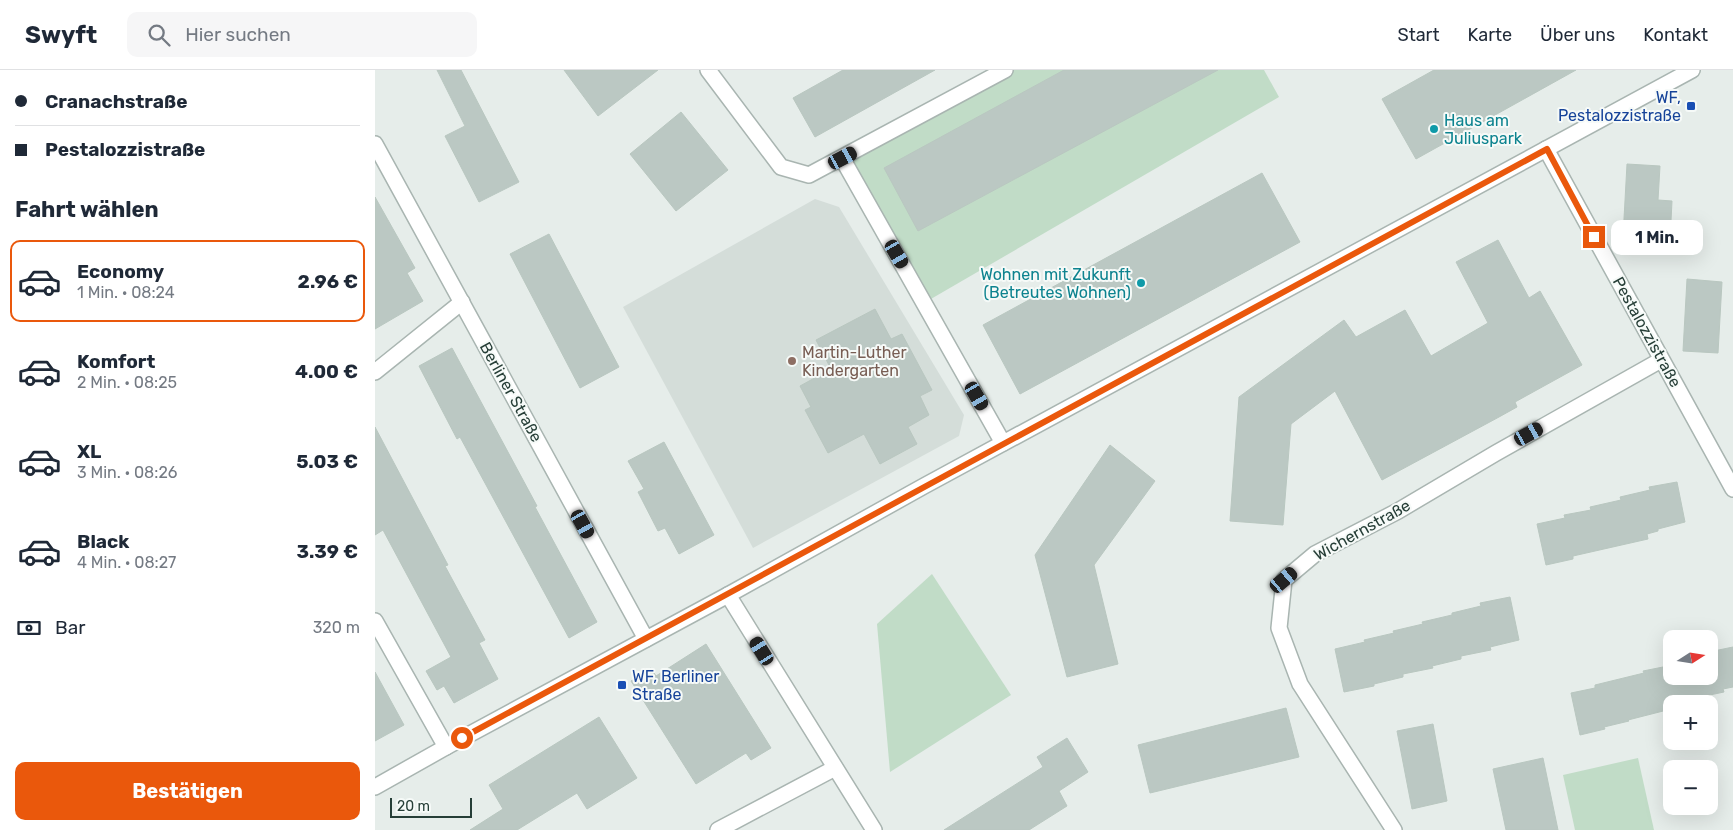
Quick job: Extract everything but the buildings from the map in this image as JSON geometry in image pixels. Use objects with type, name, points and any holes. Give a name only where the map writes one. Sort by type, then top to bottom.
[{"type":"street","points":[[708,70],[781,167],[809,175],[1005,70]]},
{"type":"street","points":[[375,787],[1003,443],[1692,70]]},
{"type":"street","name":"Berliner Straße","points":[[375,144],[647,639]]},
{"type":"street","name":"Pestalozzistraße","points":[[1547,149],[1733,489]]},
{"type":"street","points":[[843,158],[1003,443]]},
{"type":"street","points":[[375,372],[462,302]]},
{"type":"street","name":"Wichernstraße","points":[[1394,830],[1300,684],[1279,628],[1284,580],[1315,554],[1398,511],[1496,453],[1661,360]]},
{"type":"street","points":[[728,595],[874,830]]},
{"type":"street","points":[[375,621],[446,747]]},
{"type":"street","points":[[718,830],[835,768]]},
{"type":"shaded area","name":"Martin-Luther Kindergarten","points":[[815,199],[839,207],[964,415],[959,436],[753,548],[623,307]]},
{"type":"green space","points":[[1005,70],[1264,70],[1279,97],[924,303],[842,158]]},
{"type":"green space","points":[[932,574],[1011,695],[890,772],[877,624]]},
{"type":"green space","points":[[1638,758],[1654,830],[1575,830],[1563,775]]},
{"type":"place","name":"WF, Pestalozzistraße","points":[[1691,106]]},
{"type":"place","name":"Haus am Juliuspark","points":[[1434,129]]},
{"type":"place","name":"Wohnen mit Zukunft (Betreutes Wohnen)","points":[[1141,283]]},
{"type":"place","name":"Martin-Luther Kindergarten","points":[[792,361]]},
{"type":"place","name":"WF, Berliner Straße","points":[[622,685]]},
{"type":"route","points":[[462,738],[1547,149],[1594,237]]}]
